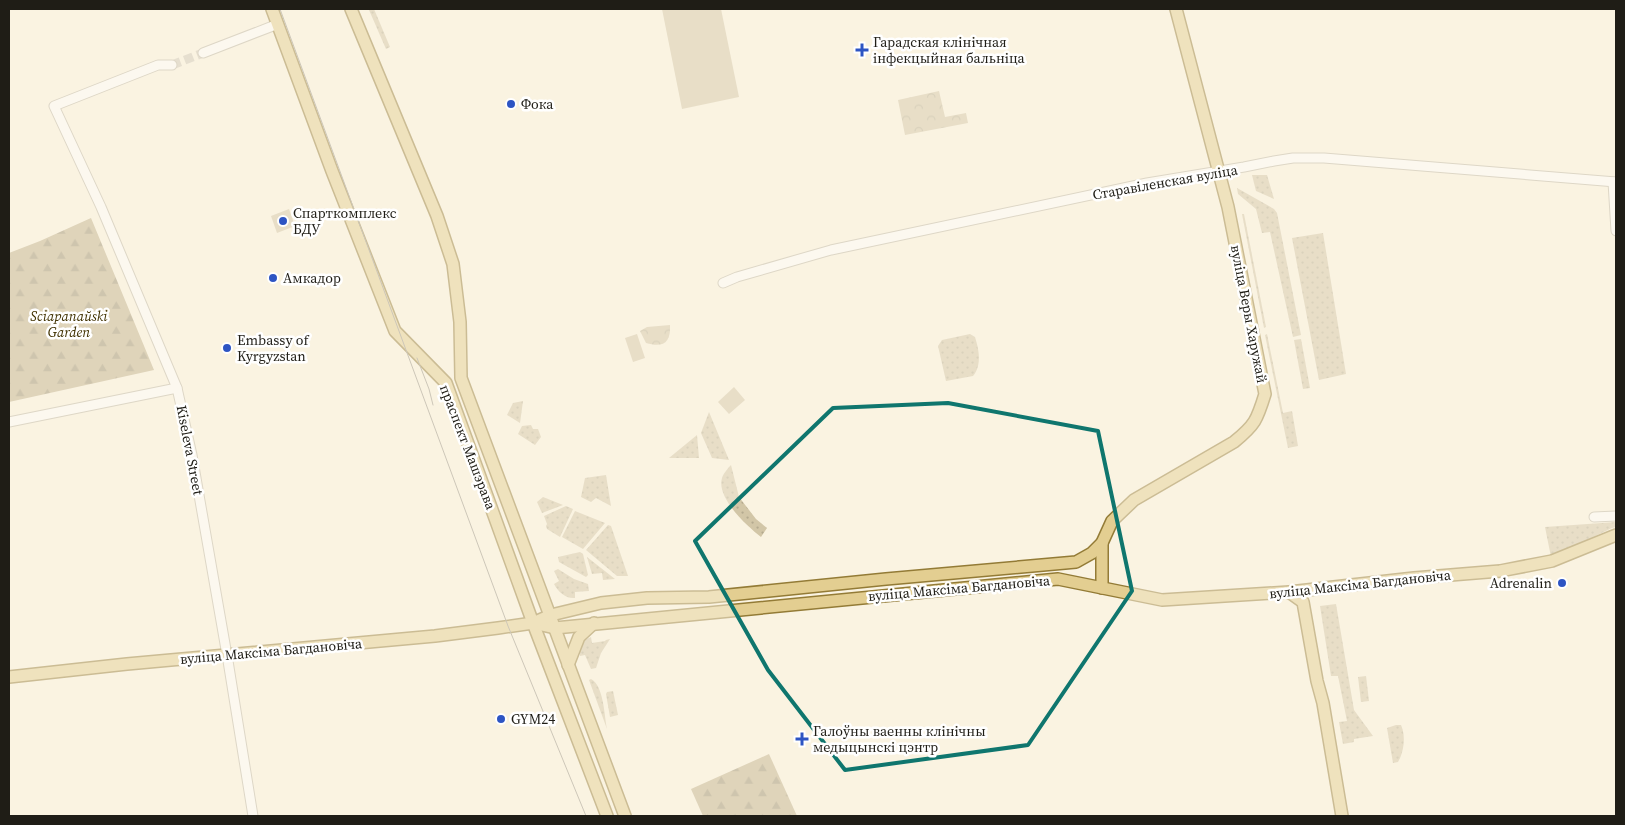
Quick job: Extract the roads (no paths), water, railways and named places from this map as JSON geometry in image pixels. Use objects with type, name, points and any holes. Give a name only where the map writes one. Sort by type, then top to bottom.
[{"type":"main road","name":"праспект Машэрава","points":[[272,9],[394,330],[446,383],[449,390],[533,623],[607,816]]},
{"type":"main road","name":"праспект Машэрава","points":[[351,9],[437,216],[453,264],[460,322],[461,378],[625,816]]},
{"type":"main road","name":"вуліца Веры Харужай","points":[[1076,562],[1092,553],[1102,543],[1112,521],[1134,500],[1234,442],[1248,430],[1258,418],[1265,394],[1220,171],[1176,9]]},
{"type":"main road","points":[[449,390],[464,384]]},
{"type":"main road","name":"вуліца Максіма Багдановіча","points":[[533,623],[555,628],[1058,579],[1162,600],[1317,590],[1414,578],[1500,571],[1544,563],[1616,535]]},
{"type":"main road","points":[[1102,543],[1102,588]]},
{"type":"main road","name":"вуліца Максіма Багдановіча","points":[[9,677],[435,636],[533,623],[551,615],[601,603],[638,599],[709,597],[829,584],[1076,562]]},
{"type":"main road","points":[[829,584],[835,586],[838,591],[837,596],[832,600]]},
{"type":"main road","points":[[1317,590],[1311,601],[1311,608],[1322,679],[1323,703],[1342,816]]},
{"type":"main road","points":[[1289,592],[1303,602],[1316,681],[1323,703]]},
{"type":"main road","points":[[568,665],[579,637],[594,623]]},
{"type":"street","points":[[203,53],[278,24]]},
{"type":"street","name":"Kiseleva Street","points":[[172,65],[158,65],[54,106],[101,207],[177,388],[192,455],[253,816]]},
{"type":"street","name":"Старавіленская вуліца","points":[[723,282],[832,250],[1147,183],[1293,158],[1324,158],[1615,182]]},
{"type":"street","points":[[1615,182],[1616,231]]},
{"type":"street","points":[[9,422],[177,388]]},
{"type":"street","points":[[1594,518],[1616,516]]},
{"type":"tunnel","points":[[172,65],[203,53]]},
{"type":"tram line","points":[[280,9],[508,626],[586,816]]},
{"type":"tram line","points":[[417,358],[433,405]]},
{"type":"place","name":"Гарадская клінічная інфекцыйная бальніца","points":[[862,50]]},
{"type":"place","name":"Фока","points":[[511,104]]},
{"type":"place","name":"Спарткомплекс БДУ","points":[[283,221]]},
{"type":"place","name":"Амкадор","points":[[273,278]]},
{"type":"place","name":"Embassy of Kyrgyzstan","points":[[227,348]]},
{"type":"place","name":"Adrenalin","points":[[1562,583]]},
{"type":"place","name":"GYM24","points":[[501,719]]},
{"type":"place","name":"Галоўны ваенны клінічны медыцынскі цэнтр","points":[[802,739]]},
{"type":"park label","name":"Sciapanaŭski Garden","points":[[69,324]]}]
